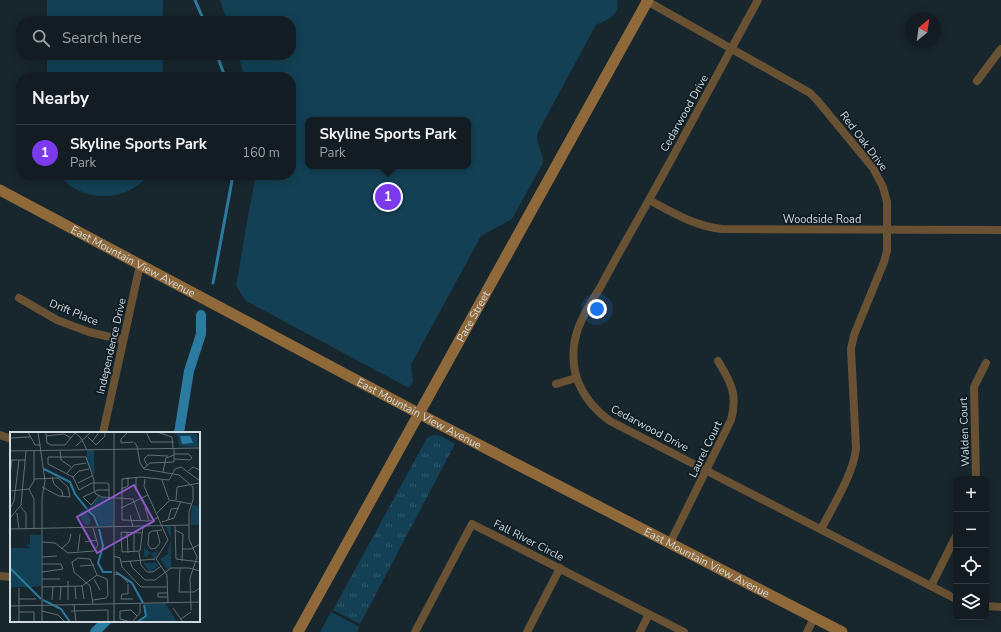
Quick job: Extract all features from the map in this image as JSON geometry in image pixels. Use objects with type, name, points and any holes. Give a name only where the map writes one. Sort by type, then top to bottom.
[{"type":"street","name":"Red Oak Drive","points":[[646,0],[802,88],[817,100],[870,163],[883,186],[886,197],[887,251],[851,345],[856,448],[855,456],[845,482],[821,529]]},
{"type":"street","name":"Pace Street","points":[[298,632],[646,0]]},
{"type":"street","name":"Cedarwood Drive","points":[[758,0],[649,200],[592,300],[578,329],[573,348],[576,378],[587,400],[605,418],[953,597]]},
{"type":"street","points":[[977,81],[1001,49]]},
{"type":"street","name":"East Mountain View Avenue","points":[[0,190],[419,414],[842,632]]},
{"type":"street","name":"Woodside Road","points":[[649,200],[690,221],[707,227],[722,229],[1001,230]]},
{"type":"street","name":"Independence Drive","points":[[103,432],[140,265]]},
{"type":"street","name":"Drift Place","points":[[19,298],[57,320],[89,332],[123,340]]},
{"type":"street","name":"Laurel Court","points":[[670,543],[730,424],[734,409],[732,385],[718,361]]},
{"type":"street","name":"Walden Court","points":[[976,476],[974,387],[986,363]]},
{"type":"street","points":[[556,384],[576,378]]},
{"type":"street","points":[[0,435],[10,439]]},
{"type":"street","name":"Fall River Circle","points":[[415,632],[472,524],[684,632]]},
{"type":"street","points":[[931,586],[953,542]]},
{"type":"street","points":[[527,632],[560,568]]},
{"type":"street","points":[[0,576],[10,577]]},
{"type":"street","points":[[989,606],[1001,607]]},
{"type":"street","points":[[640,632],[649,614]]},
{"type":"street","points":[[807,632],[814,618]]},
{"type":"green space","points":[[47,0],[163,0],[163,16],[47,16]]},
{"type":"green space","points":[[220,0],[617,0],[617,10],[615,13],[609,19],[596,25],[538,132],[537,140],[543,163],[512,219],[481,236],[412,363],[413,382],[409,388],[246,301],[236,286],[255,180],[296,180],[296,72],[243,72],[240,60],[296,60],[296,16],[225,16]]},
{"type":"green space","points":[[47,60],[163,60],[162,72],[47,72]]},
{"type":"green space","points":[[64,180],[143,180],[129,191],[117,195],[104,196],[91,195],[79,191]]},
{"type":"green space","points":[[434,435],[441,436],[455,444],[360,624],[333,610],[427,438]]},
{"type":"green space","points":[[331,612],[360,627],[357,632],[320,632]]},
{"type":"waterway","points":[[195,0],[202,16]]},
{"type":"waterway","points":[[219,60],[223,72]]},
{"type":"waterway","points":[[213,283],[232,180]]},
{"type":"waterway","points":[[179,432],[189,371],[201,334],[201,315]]},
{"type":"waterway","points":[[95,632],[105,622]]},
{"type":"place","name":"Skyline Sports Park","points":[[388,197]]}]
